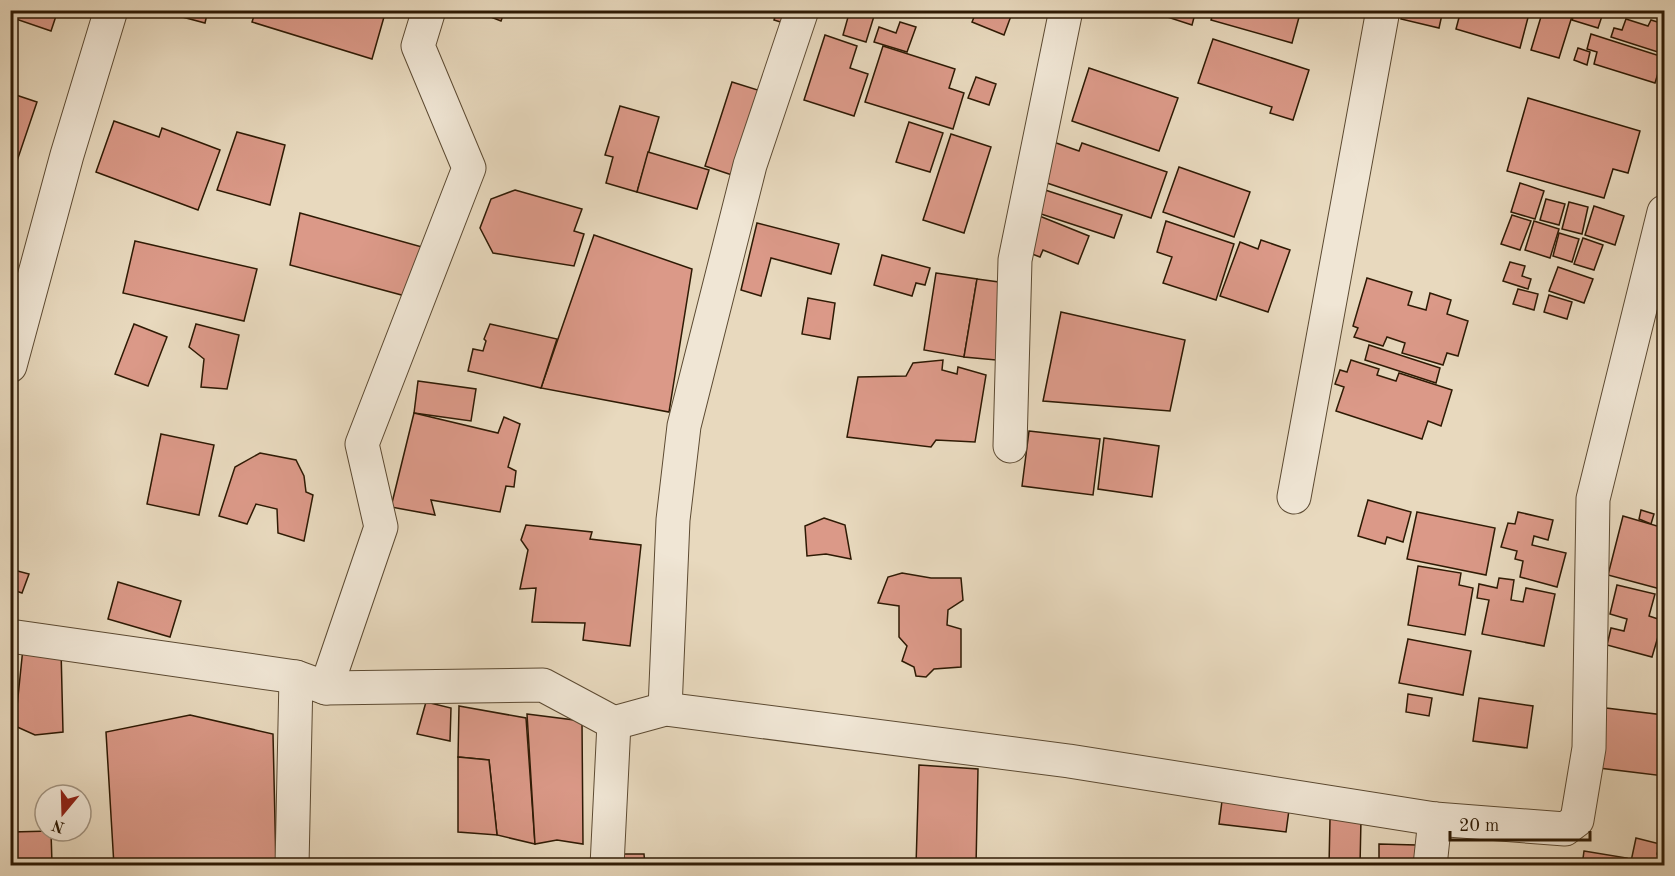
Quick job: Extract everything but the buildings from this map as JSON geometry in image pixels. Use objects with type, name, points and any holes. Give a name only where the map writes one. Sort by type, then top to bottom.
[{"type":"street","points":[[10,366],[67,155],[111,10]]},
{"type":"street","points":[[292,866],[311,682],[381,527],[362,444],[470,168],[418,46],[429,10]]},
{"type":"street","points":[[665,709],[673,520],[684,426],[750,165],[802,10]]},
{"type":"street","points":[[1010,446],[1015,260],[1066,10]]},
{"type":"street","points":[[1294,497],[1383,10]]},
{"type":"street","points":[[10,636],[311,682],[543,685],[614,723],[665,709],[1070,761],[1435,819],[1565,830],[1577,820],[1589,748],[1593,499],[1665,212]]},
{"type":"street","points":[[607,866],[614,723]]},
{"type":"street","points":[[1430,866],[1435,819]]}]
